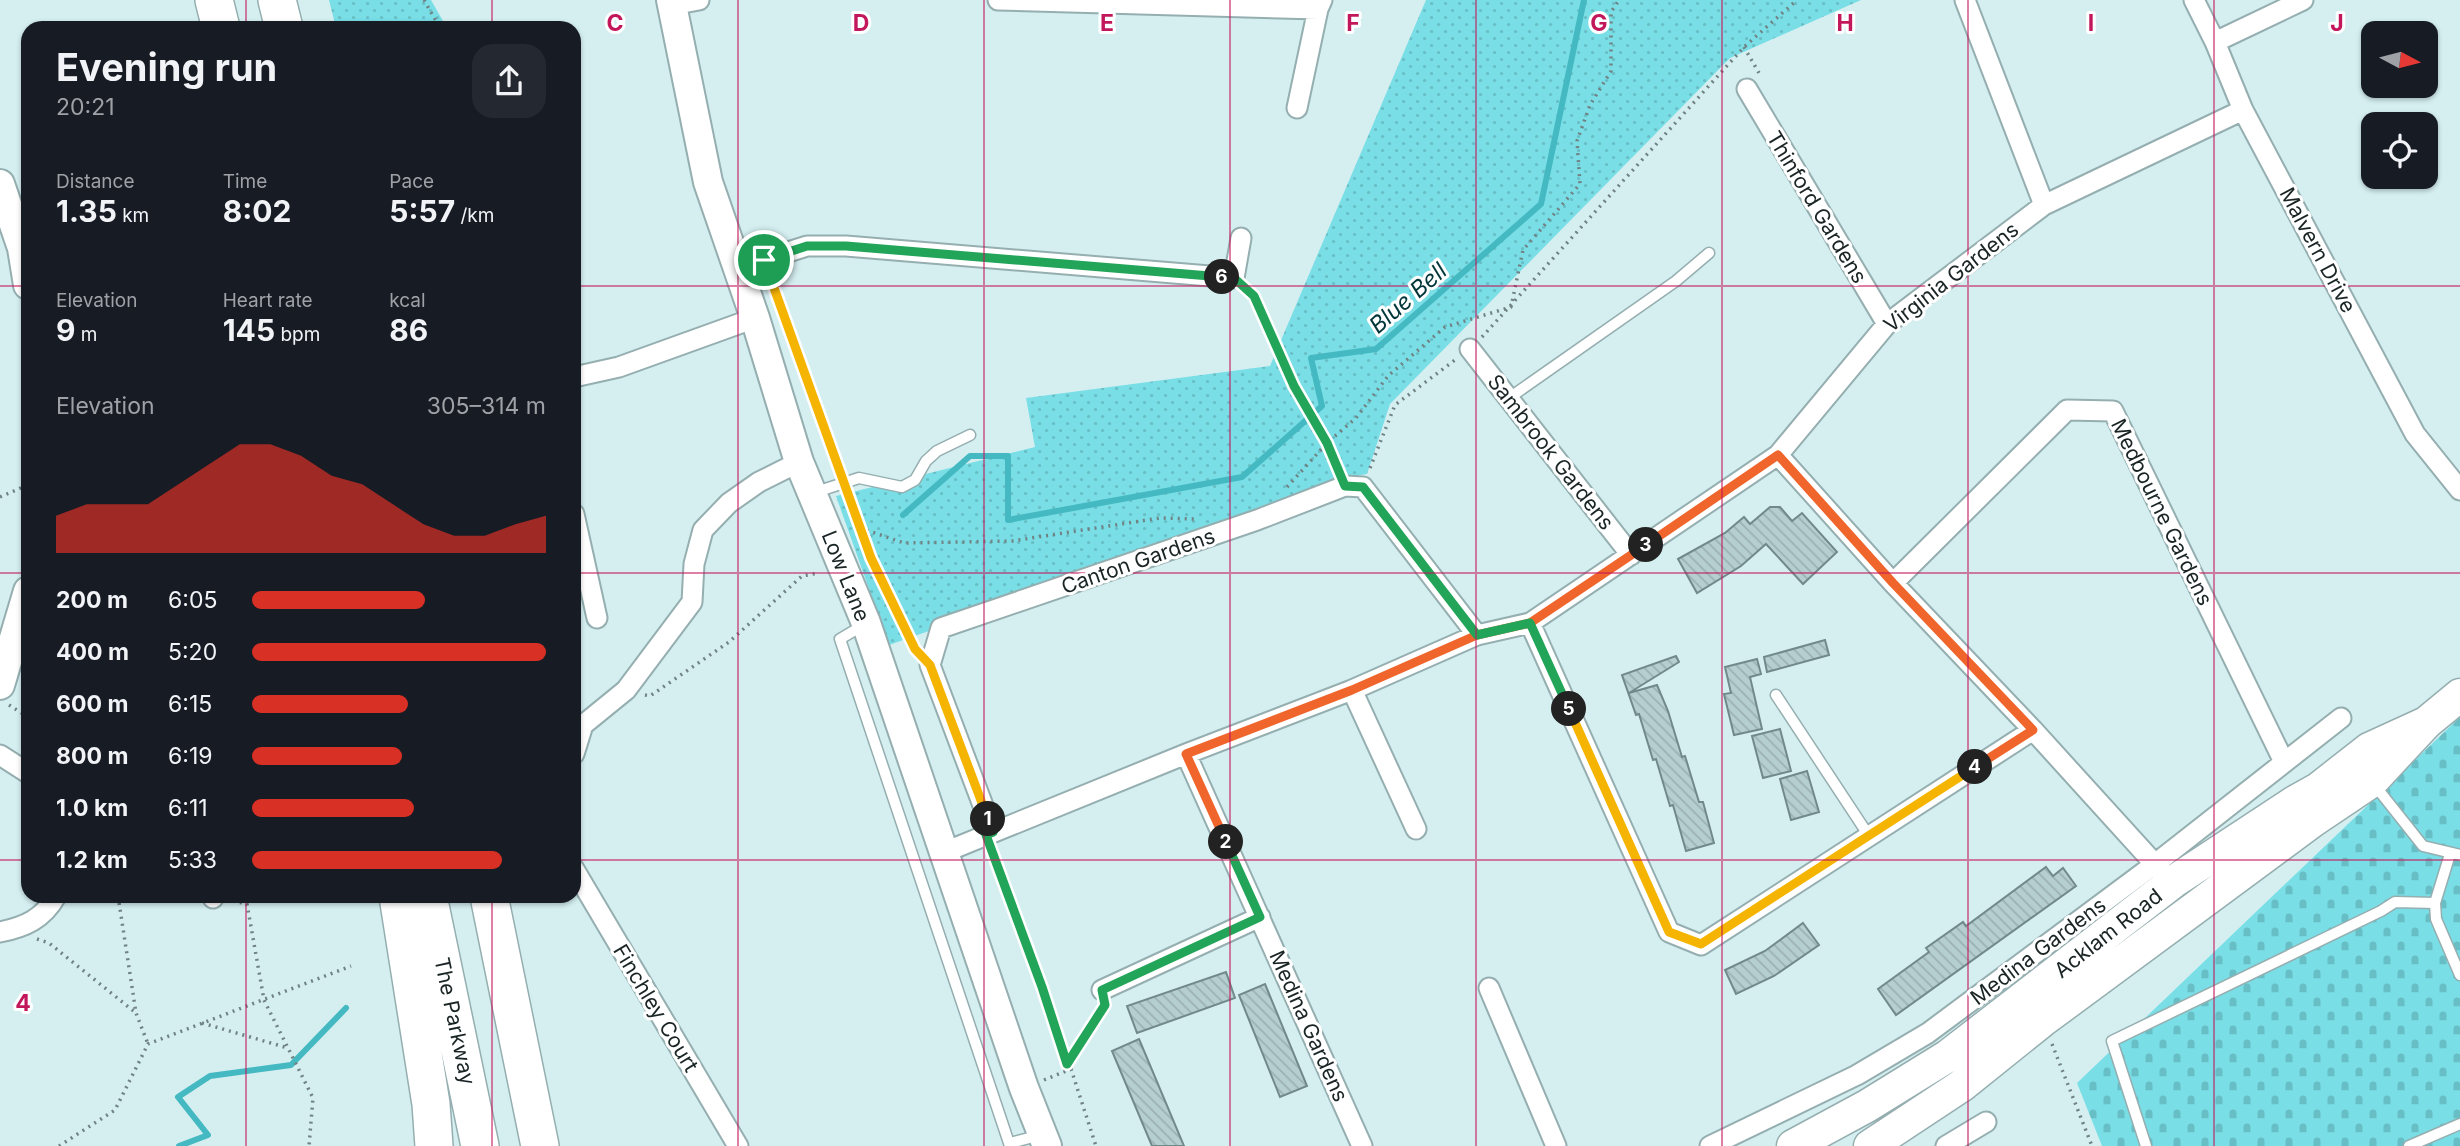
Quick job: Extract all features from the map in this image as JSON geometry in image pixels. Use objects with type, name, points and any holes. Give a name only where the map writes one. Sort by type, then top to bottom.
[{"type":"highway","points":[[214,0],[219,21]]},
{"type":"highway","points":[[277,0],[282,21]]},
{"type":"highway","points":[[399,903],[431,1104],[434,1146]]},
{"type":"highway","name":"The Parkway","points":[[429,903],[480,1146]]},
{"type":"highway","points":[[490,903],[539,1135]]},
{"type":"main road","name":"Low Lane","points":[[681,2],[708,182],[751,264],[755,318],[799,462],[866,624],[1044,1140]]},
{"type":"main road","points":[[0,184],[21,245]]},
{"type":"main road","points":[[0,685],[21,614]]},
{"type":"main road","name":"Acklam Road","points":[[1870,1146],[1961,1086],[2042,1021],[2314,820],[2372,781],[2426,723],[2460,695]]},
{"type":"main road","name":"Acklam Road","points":[[1793,1146],[1867,1106],[1948,1056],[2164,873],[2318,789],[2369,749],[2426,723]]},
{"type":"street","points":[[998,0],[1320,4],[1297,108]]},
{"type":"street","points":[[1965,0],[2044,205]]},
{"type":"street","name":"Malvern Drive","points":[[2194,0],[2216,42],[2243,110],[2415,434],[2460,490]]},
{"type":"street","points":[[2216,42],[2303,0]]},
{"type":"street","name":"Thinford Gardens","points":[[1747,89],[1887,324]]},
{"type":"street","name":"Virginia Gardens","points":[[945,852],[1352,690],[1477,635],[1530,623],[1778,455],[1887,324],[2044,205],[2243,110]]},
{"type":"street","points":[[751,264],[807,246],[846,246],[1234,278],[1241,238]]},
{"type":"street","points":[[581,375],[619,367],[755,318]]},
{"type":"street","name":"Sambrook Gardens","points":[[1470,349],[1631,555]]},
{"type":"street","name":"Medbourne Gardens","points":[[1893,583],[2067,410],[2113,411],[2284,762]]},
{"type":"street","points":[[1778,455],[1893,583],[2164,873]]},
{"type":"street","points":[[581,731],[583,725],[626,690],[692,602],[694,564],[703,530],[729,503],[759,482],[799,462]]},
{"type":"street","points":[[1354,486],[1477,635]]},
{"type":"street","name":"Canton Gardens","points":[[930,665],[941,628],[1354,486]]},
{"type":"street","points":[[581,546],[597,618]]},
{"type":"street","points":[[1530,623],[1669,932],[1701,944],[2033,730]]},
{"type":"street","points":[[930,665],[989,834]]},
{"type":"street","points":[[1352,690],[1416,830]]},
{"type":"street","name":"Medina Gardens","points":[[1710,1146],[1857,1075],[1928,1033],[2164,873],[2284,762],[2341,718]]},
{"type":"street","name":"Medina Gardens","points":[[1186,754],[1362,1146]]},
{"type":"street","points":[[0,755],[21,769]]},
{"type":"street","name":"Finchley Court","points":[[581,881],[738,1146]]},
{"type":"street","points":[[2,932],[24,927],[50,908],[52,903]]},
{"type":"street","points":[[1102,990],[1260,917]]},
{"type":"street","points":[[1489,988],[1556,1146]]},
{"type":"street","points":[[1945,1146],[1980,1133]]},
{"type":"lane","points":[[1509,398],[1676,281],[1709,253]]},
{"type":"lane","points":[[812,493],[859,478],[902,487],[915,480],[926,461],[936,451],[970,435]]},
{"type":"lane","points":[[866,624],[841,639],[1010,1145],[1044,1140]]},
{"type":"lane","points":[[1776,695],[1869,836]]},
{"type":"lane","points":[[2372,781],[2423,846],[2455,854],[2435,903],[2436,919],[2460,975]]},
{"type":"lane","points":[[2146,1146],[2112,1041],[2395,902],[2435,903]]},
{"type":"lane","points":[[2409,1146],[2460,1124]]},
{"type":"path","points":[[424,0],[436,21]]},
{"type":"path","points":[[1511,307],[1523,250],[1580,184],[1577,141],[1590,105],[1611,71],[1611,12],[1619,0]]},
{"type":"path","points":[[1354,486],[1395,405],[1470,349],[1511,307],[1744,47],[1797,0]]},
{"type":"path","points":[[751,264],[843,482],[871,558],[915,649],[930,665]]},
{"type":"path","points":[[1234,278],[1254,296],[1294,386],[1354,486]]},
{"type":"path","points":[[1257,520],[1327,443],[1356,418],[1388,376],[1445,327],[1511,307]]},
{"type":"path","points":[[0,497],[21,488]]},
{"type":"path","points":[[860,528],[904,542],[999,541],[1160,518],[1202,519]]},
{"type":"path","points":[[626,690],[650,696],[729,642],[802,576],[844,568],[871,558]]},
{"type":"path","points":[[0,701],[21,712]]},
{"type":"path","points":[[989,834],[1096,1146]]},
{"type":"path","points":[[119,903],[136,1013],[148,1044]]},
{"type":"path","points":[[242,903],[247,904],[264,1000],[313,1098],[309,1146]]},
{"type":"path","points":[[2,932],[49,943],[136,1013]]},
{"type":"path","points":[[58,1146],[115,1110],[148,1044],[351,966]]},
{"type":"path","points":[[1067,1064],[1105,1005],[1102,990]]},
{"type":"path","points":[[2042,1021],[2092,1146]]},
{"type":"path","points":[[201,1023],[288,1048]]},
{"type":"path","points":[[1024,1088],[1070,1069]]},
{"type":"green space","points":[[329,0],[431,0],[443,21],[334,21]]},
{"type":"green space","points":[[1426,0],[1861,0],[1730,58],[1390,404],[1367,474],[1332,480],[1257,516],[889,645],[836,496],[1035,447],[1026,398],[1270,366]]},
{"type":"green space","points":[[2460,717],[2460,1146],[2102,1146],[2077,1083]]},
{"type":"building","points":[[1770,507],[1780,507],[1792,521],[1802,513],[1837,552],[1803,584],[1766,544],[1741,566],[1697,593],[1678,559],[1725,533],[1744,517],[1750,524]]},
{"type":"building","points":[[1825,640],[1829,655],[1767,672],[1764,657]]},
{"type":"building","points":[[1676,656],[1679,662],[1629,693],[1657,685],[1682,757],[1685,756],[1699,802],[1703,802],[1714,843],[1686,851],[1673,805],[1670,806],[1656,759],[1653,760],[1639,714],[1636,715],[1622,675]]},
{"type":"building","points":[[1757,659],[1761,674],[1750,677],[1762,729],[1734,735],[1724,694],[1731,693],[1725,667]]},
{"type":"building","points":[[1780,729],[1791,771],[1763,778],[1752,736]]},
{"type":"building","points":[[1807,771],[1819,812],[1791,820],[1780,779]]},
{"type":"building","points":[[2046,867],[2053,876],[2063,868],[2076,886],[1896,1015],[1878,989],[1929,952],[1926,948],[1963,922],[1966,926]]},
{"type":"building","points":[[1803,923],[1819,945],[1774,976],[1736,994],[1725,970],[1765,951]]},
{"type":"building","points":[[1226,972],[1235,998],[1137,1033],[1127,1006]]},
{"type":"building","points":[[1265,984],[1307,1086],[1280,1097],[1239,995]]},
{"type":"building","points":[[1139,1039],[1184,1146],[1152,1146],[1112,1051]]},
{"type":"waterway","name":"Blue Bell","points":[[903,515],[970,456],[1008,456],[1008,520],[1242,477],[1322,406],[1311,358],[1376,349],[1541,204],[1584,0]]},
{"type":"waterway","points":[[179,1146],[208,1135],[178,1097],[210,1076],[291,1065],[346,1008]]},
{"type":"route","points":[[764,260],[807,246],[846,246],[1234,278],[1254,296],[1294,386],[1327,443],[1345,486],[1363,487],[1477,635],[1530,623],[1669,932],[1701,944],[2033,730],[1893,583],[1778,455],[1530,623],[1477,635],[1352,690],[1186,754],[1260,917],[1102,990],[1105,1005],[1067,1064],[1042,987],[986,835],[993,832],[930,665],[915,649],[871,558],[764,260]]}]
